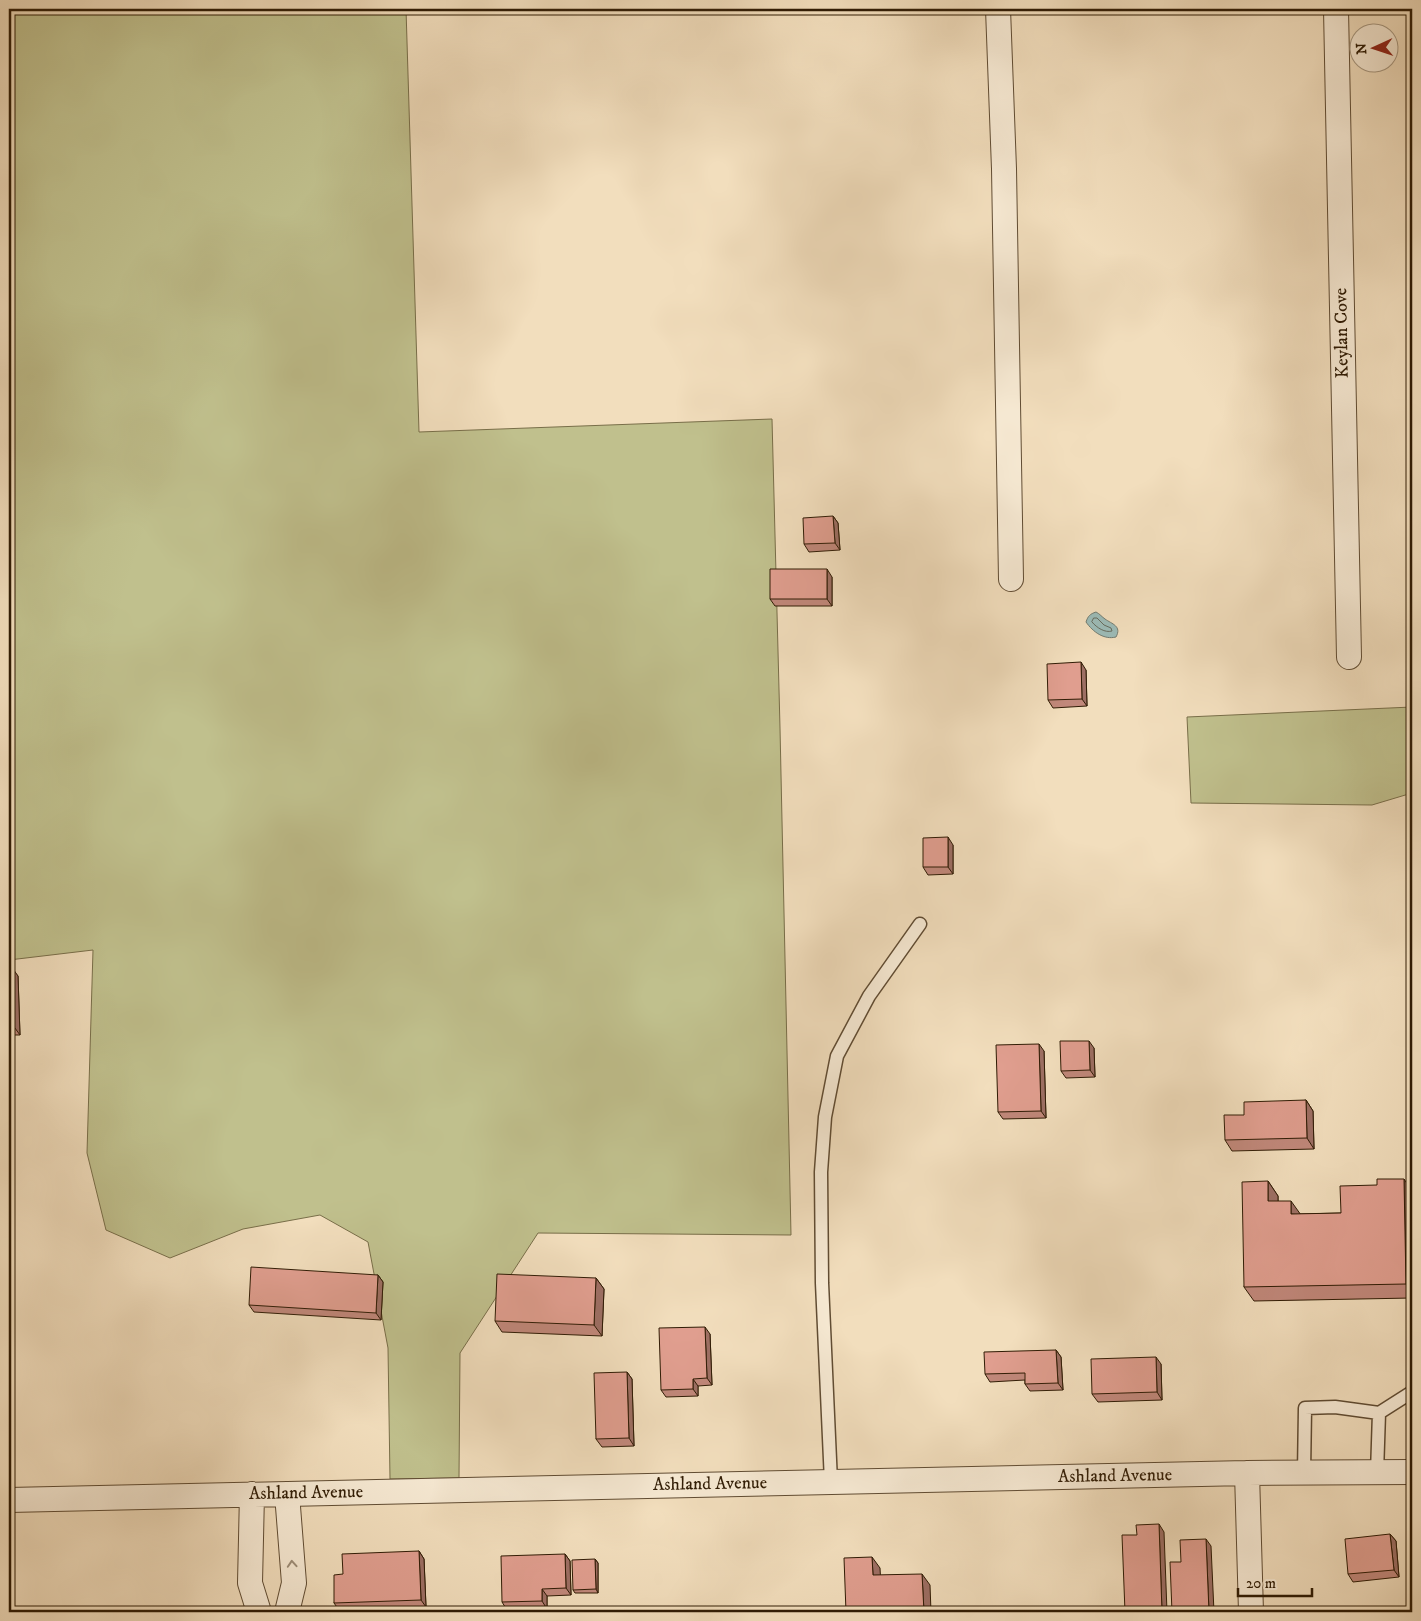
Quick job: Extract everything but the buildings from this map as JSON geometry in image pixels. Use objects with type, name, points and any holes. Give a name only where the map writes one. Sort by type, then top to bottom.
[{"type":"street","points":[[998,9],[1004,169],[1011,579]]},
{"type":"street","name":"Keylan Cove","points":[[1336,9],[1349,657]]},
{"type":"street","name":"Ashland Avenue","points":[[9,1500],[1247,1473],[1412,1472]]},
{"type":"street","points":[[1247,1473],[1251,1612]]},
{"type":"street","points":[[252,1494],[250,1583],[259,1612]]},
{"type":"street","points":[[287,1494],[294,1583],[287,1612]]},
{"type":"lane","points":[[831,1482],[822,1283],[821,1172],[825,1117],[837,1056],[869,996],[920,924]]},
{"type":"lane","points":[[1304,1473],[1305,1408],[1335,1407],[1379,1413],[1412,1392]]},
{"type":"lane","points":[[1377,1473],[1379,1413]]},
{"type":"green space","points":[[9,9],[406,9],[419,432],[772,419],[791,1235],[538,1233],[460,1353],[459,1478],[390,1479],[388,1348],[368,1242],[320,1215],[243,1229],[170,1258],[106,1230],[87,1153],[93,950],[9,960]]},
{"type":"green space","points":[[1412,707],[1412,793],[1372,805],[1191,803],[1187,717]]},
{"type":"water","points":[[1096,612],[1117,628],[1118,633],[1116,637],[1103,636],[1089,626],[1086,622],[1088,618]]}]
